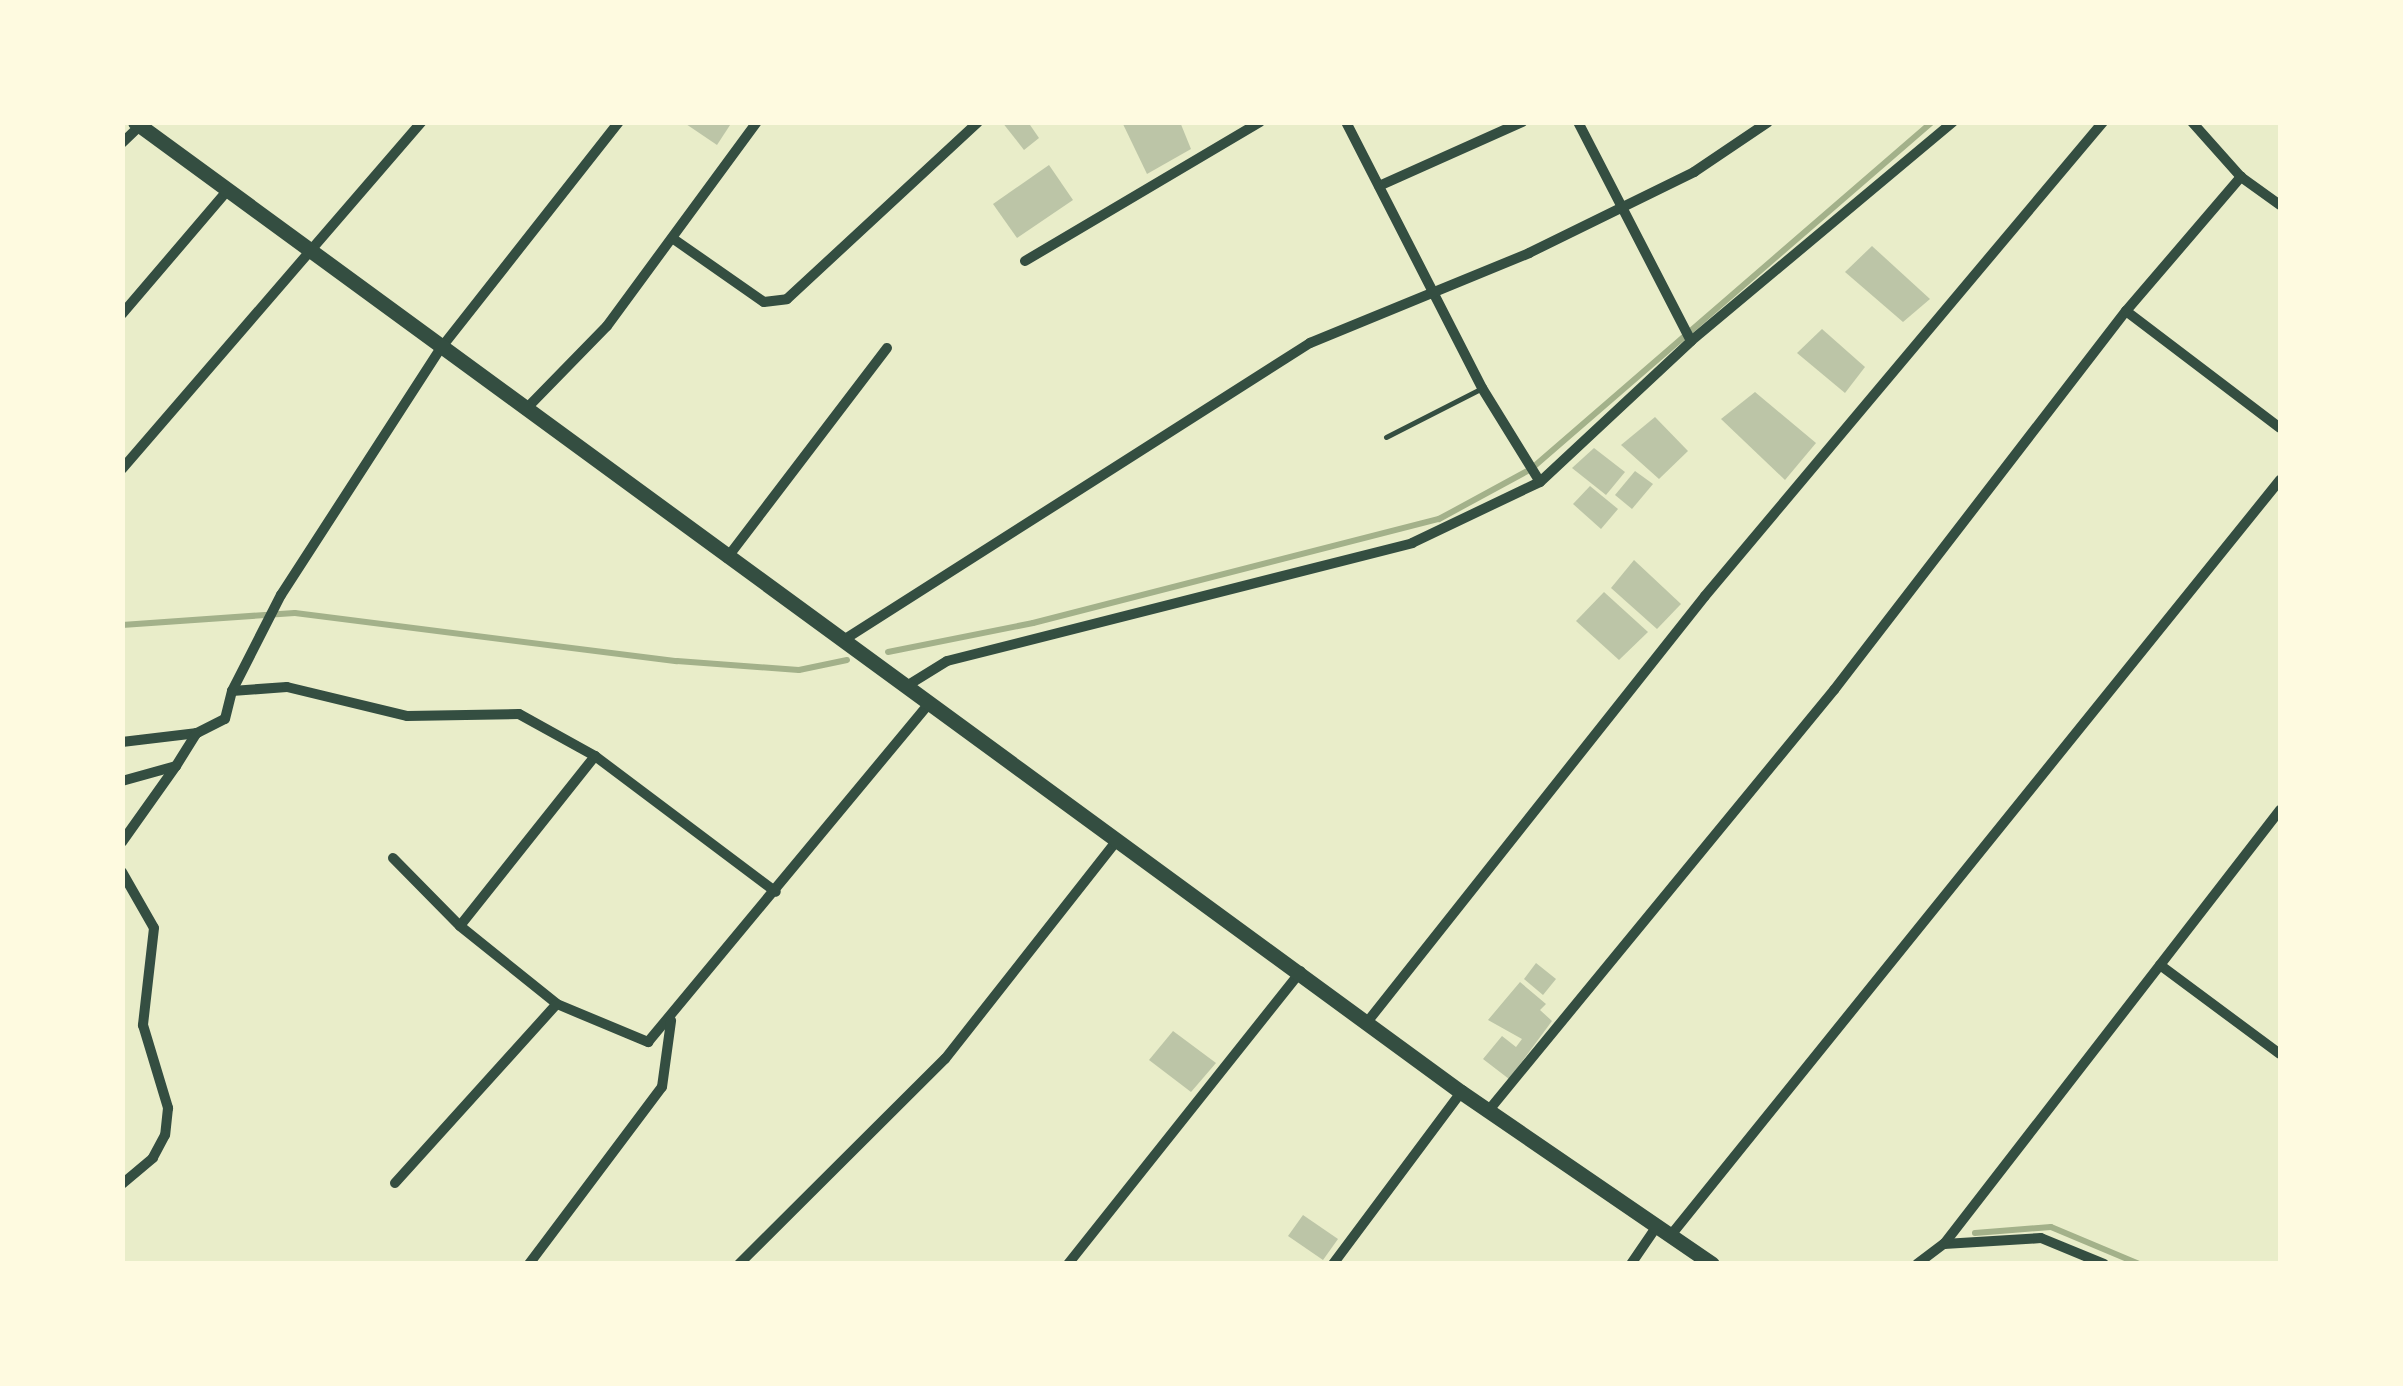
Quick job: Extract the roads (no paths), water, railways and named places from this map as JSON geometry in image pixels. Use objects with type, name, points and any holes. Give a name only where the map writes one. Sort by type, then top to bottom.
[{"type":"main road","points":[[139,124],[840,642],[1301,970],[1460,1092],[1712,1264]]},
{"type":"street","points":[[122,469],[312,254],[422,122]]},
{"type":"street","points":[[122,742],[197,732],[225,718],[232,690],[281,595],[441,348],[619,122]]},
{"type":"street","points":[[525,410],[607,326],[674,240],[757,122]]},
{"type":"street","points":[[674,240],[764,302],[787,299],[978,122]]},
{"type":"street","points":[[1025,261],[1260,122]]},
{"type":"street","points":[[1346,122],[1482,388],[1540,482]]},
{"type":"street","points":[[1379,186],[1522,122]]},
{"type":"street","points":[[1578,122],[1691,341]]},
{"type":"street","points":[[840,642],[1310,343],[1620,208],[1694,172],[1768,122]]},
{"type":"street","points":[[905,687],[947,660],[1412,543],[1540,482],[1691,341],[1953,122]]},
{"type":"street","points":[[1368,1021],[1705,596],[2104,122]]},
{"type":"street","points":[[2192,122],[2240,177],[2280,205]]},
{"type":"street","points":[[122,143],[139,124]]},
{"type":"street","points":[[1489,1110],[1834,690],[2126,311],[2240,177]]},
{"type":"street","points":[[122,314],[227,191]]},
{"type":"street","points":[[2126,311],[2280,428]]},
{"type":"street","points":[[728,558],[888,348]]},
{"type":"street","points":[[1631,1264],[1664,1230],[2280,480]]},
{"type":"street","points":[[232,690],[287,687],[408,716],[519,714],[595,756],[776,892]]},
{"type":"street","points":[[393,858],[460,926],[557,1004],[648,1042],[672,1020],[929,704]]},
{"type":"street","points":[[122,842],[197,732]]},
{"type":"street","points":[[460,926],[595,756]]},
{"type":"street","points":[[122,781],[176,766]]},
{"type":"street","points":[[1917,1264],[1944,1244],[2280,810]]},
{"type":"street","points":[[739,1264],[945,1059],[1118,838]]},
{"type":"street","points":[[122,872],[154,928],[142,1025],[168,1108],[165,1135],[153,1158],[122,1184]]},
{"type":"street","points":[[2160,965],[2280,1054]]},
{"type":"street","points":[[1068,1264],[1301,970]]},
{"type":"street","points":[[395,1184],[557,1004]]},
{"type":"street","points":[[529,1264],[662,1087],[672,1020]]},
{"type":"street","points":[[1333,1264],[1460,1092]]},
{"type":"street","points":[[1944,1244],[2041,1238],[2104,1264]]},
{"type":"lane","points":[[1386,437],[1482,388]]},
{"type":"waterway","points":[[888,652],[1033,623],[1439,519],[1531,469],[1932,122]]},
{"type":"waterway","points":[[122,625],[295,613],[677,661],[799,670],[847,660]]},
{"type":"waterway","points":[[1975,1233],[2051,1227],[2139,1264]]}]
